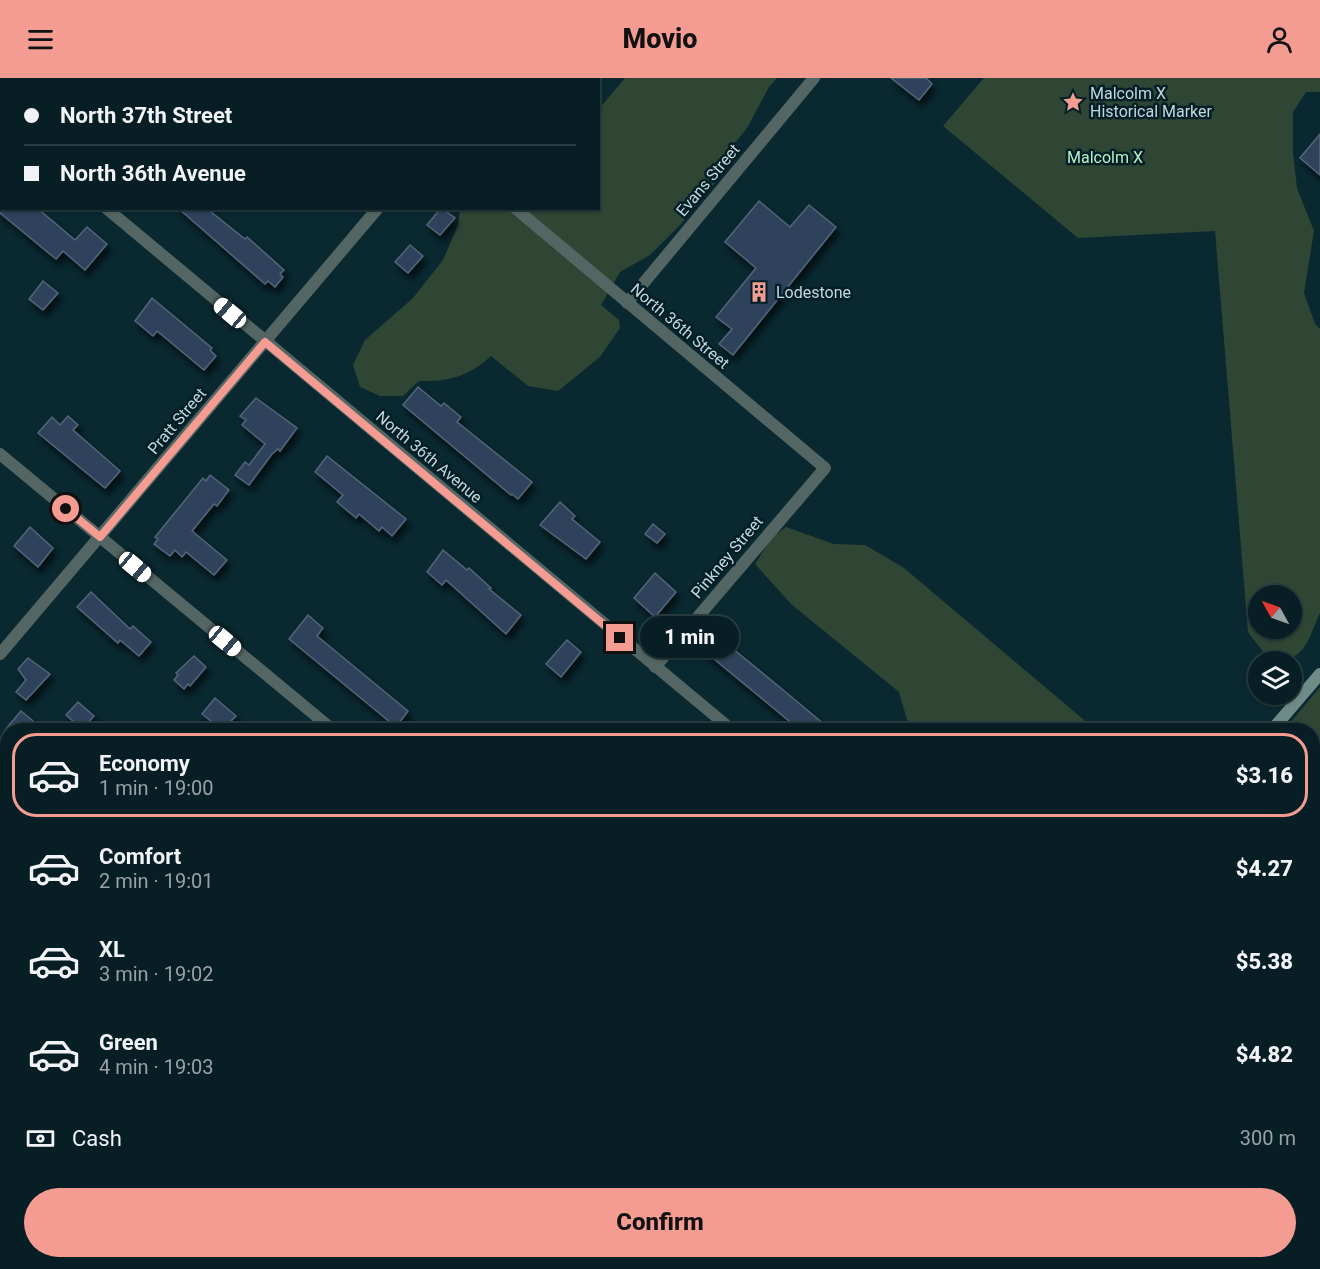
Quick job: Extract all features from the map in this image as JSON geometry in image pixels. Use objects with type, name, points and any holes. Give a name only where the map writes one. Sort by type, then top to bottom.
[{"type":"street","name":"Evans Street","points":[[627,303],[814,78]]},
{"type":"street","name":"North 36th Avenue","points":[[108,210],[723,723]]},
{"type":"street","name":"Pratt Street","points":[[0,654],[376,210]]},
{"type":"street","name":"North 36th Street","points":[[517,210],[825,468]]},
{"type":"street","points":[[0,454],[325,723]]},
{"type":"street","name":"Pinkney Street","points":[[655,667],[825,468]]},
{"type":"street","points":[[1278,723],[1320,674]]},
{"type":"green space","points":[[625,78],[777,78],[769,87],[747,128],[727,153],[718,179],[680,225],[650,255],[620,272],[601,305],[619,320],[620,328],[600,357],[558,391],[528,386],[491,356],[467,373],[449,379],[419,381],[403,396],[380,396],[360,387],[353,365],[365,340],[413,298],[443,260],[458,225],[460,210],[600,210],[600,108]]},
{"type":"green space","name":"Malcolm X","points":[[984,78],[1320,78],[1320,92],[1306,92],[1293,112],[1293,153],[1297,188],[1314,231],[1304,293],[1315,324],[1320,329],[1320,613],[1301,651],[1262,651],[1253,639],[1302,639],[1302,585],[1248,585],[1248,632],[1215,231],[1078,238],[943,126]]},
{"type":"green space","points":[[786,527],[834,544],[865,545],[904,568],[1088,723],[908,723],[899,692],[791,604],[755,564],[771,538]]},
{"type":"green space","points":[[1320,687],[1320,723],[1290,723]]},
{"type":"building","points":[[891,78],[926,78],[932,84],[919,100]]},
{"type":"building","points":[[1320,134],[1320,175],[1300,158]]},
{"type":"building","name":"Lodestone","points":[[759,201],[790,227],[809,205],[836,227],[733,355],[719,344],[732,329],[716,317],[756,268],[725,242]]},
{"type":"building","points":[[0,210],[39,210],[75,240],[87,227],[107,244],[85,270],[63,251],[56,259],[0,213]]},
{"type":"building","points":[[180,210],[209,210],[245,239],[247,237],[284,270],[280,274],[283,277],[275,287],[268,281],[265,284]]},
{"type":"building","points":[[439,210],[444,210],[455,218],[440,235],[427,225]]},
{"type":"building","points":[[410,245],[423,256],[408,273],[395,262]]},
{"type":"building","points":[[43,281],[58,293],[43,310],[29,299]]},
{"type":"building","points":[[152,298],[212,348],[210,350],[216,356],[204,370],[157,331],[153,336],[135,321]]},
{"type":"building","points":[[418,387],[441,406],[444,403],[461,417],[457,422],[532,482],[518,499],[403,405]]},
{"type":"building","points":[[256,398],[297,428],[280,451],[278,449],[272,454],[249,485],[235,475],[245,462],[249,465],[265,444],[242,425],[246,420],[240,416]]},
{"type":"building","points":[[68,416],[78,425],[73,430],[120,471],[105,488],[38,433],[52,417],[60,425]]},
{"type":"building","points":[[327,456],[406,519],[392,536],[382,527],[379,531],[359,514],[356,518],[337,502],[343,495],[315,472]]},
{"type":"building","points":[[210,475],[229,490],[217,506],[214,504],[192,531],[227,560],[214,575],[186,552],[182,557],[175,550],[170,556],[154,544],[158,539],[155,537],[203,478],[206,481]]},
{"type":"building","points":[[560,502],[575,516],[572,519],[600,542],[586,559],[540,525]]},
{"type":"building","points":[[653,524],[665,534],[657,543],[645,534]]},
{"type":"building","points":[[30,527],[53,548],[38,567],[14,546]]},
{"type":"building","points":[[443,550],[467,570],[469,568],[491,588],[489,589],[521,615],[506,634],[446,580],[442,585],[427,572]]},
{"type":"building","points":[[655,573],[676,592],[655,617],[634,598]]},
{"type":"building","points":[[91,592],[130,629],[133,626],[151,642],[139,656],[120,640],[118,643],[77,607]]},
{"type":"building","points":[[308,615],[323,628],[317,636],[408,711],[399,723],[391,723],[289,639]]},
{"type":"building","points":[[716,635],[823,723],[792,723],[703,650]]},
{"type":"building","points":[[567,640],[581,652],[561,677],[546,664]]},
{"type":"building","points":[[194,656],[206,667],[190,686],[188,684],[184,689],[174,680],[178,675],[176,673]]},
{"type":"building","points":[[28,658],[50,674],[26,700],[16,692],[26,680],[18,669]]},
{"type":"building","points":[[215,698],[236,716],[231,721],[233,723],[213,723],[202,714]]},
{"type":"building","points":[[78,702],[94,716],[88,723],[75,723],[66,715]]},
{"type":"building","points":[[21,711],[36,723],[11,723]]},
{"type":"place","name":"Malcolm X Historical Marker","points":[[1073,102]]},
{"type":"place","name":"Lodestone","points":[[759,292]]},
{"type":"route","points":[[66,509],[100,537],[265,342],[620,638]]}]
